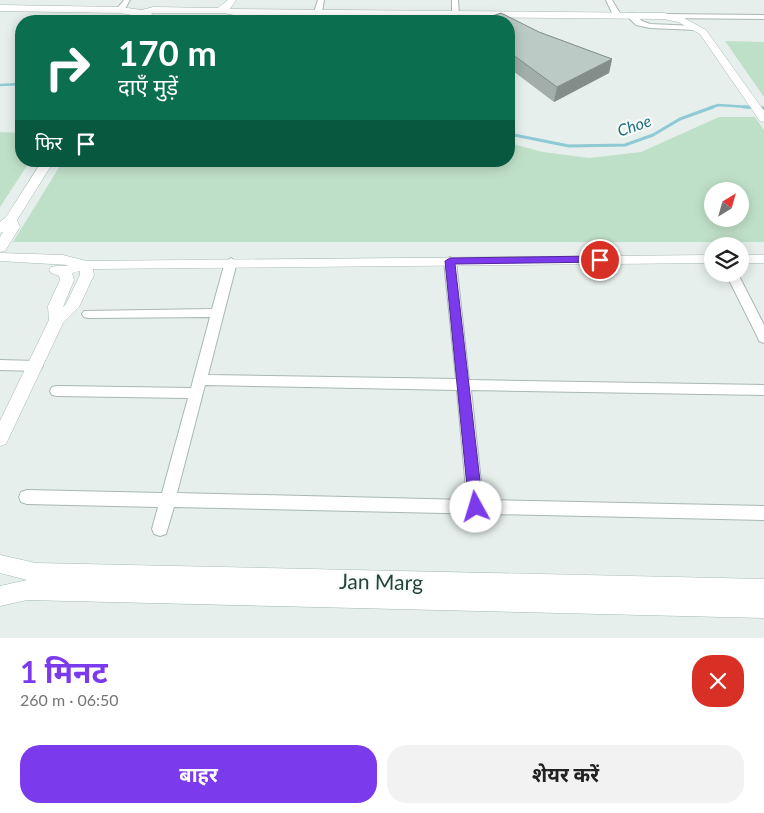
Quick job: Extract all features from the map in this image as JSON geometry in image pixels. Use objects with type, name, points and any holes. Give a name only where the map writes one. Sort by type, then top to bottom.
[{"type":"street","points":[[120,10],[127,0]]},
{"type":"street","points":[[226,10],[232,0]]},
{"type":"street","points":[[180,15],[216,14],[234,8],[239,0]]},
{"type":"street","points":[[318,12],[321,0]]},
{"type":"street","points":[[455,0],[456,12]]},
{"type":"street","points":[[609,0],[617,15]]},
{"type":"street","points":[[0,8],[120,10],[140,15]]},
{"type":"street","points":[[226,10],[764,17]]},
{"type":"street","points":[[631,15],[639,23],[650,26],[696,28]]},
{"type":"street","points":[[664,16],[681,20],[703,32],[763,118]]},
{"type":"street","points":[[0,229],[11,220],[44,167]]},
{"type":"street","points":[[0,248],[13,227],[11,220]]},
{"type":"street","points":[[0,257],[69,261],[83,266],[87,270],[88,275],[72,307],[58,320],[0,438]]},
{"type":"street","points":[[0,267],[63,271],[83,266],[231,262],[704,258]]},
{"type":"street","points":[[749,258],[764,259]]},
{"type":"street","points":[[450,261],[476,507]]},
{"type":"street","points":[[160,529],[231,262]]},
{"type":"street","points":[[58,320],[55,306],[67,280],[67,276],[63,271]]},
{"type":"street","points":[[736,282],[764,338]]},
{"type":"street","points":[[88,314],[218,313]]},
{"type":"street","points":[[0,365],[36,366]]},
{"type":"street","points":[[57,391],[198,386],[463,385],[764,390]]},
{"type":"street","points":[[27,497],[764,513]]},
{"type":"street","name":"Jan Marg","points":[[0,564],[36,573],[764,589]]},
{"type":"street","name":"Jan Marg","points":[[0,596],[27,590],[764,608]]},
{"type":"green space","points":[[725,41],[764,42],[764,97]]},
{"type":"green space","points":[[719,117],[755,117],[764,130],[764,242],[749,242],[749,237],[704,237],[704,242],[13,242],[59,167],[515,167],[515,145],[543,152],[589,158],[641,152]]},
{"type":"green space","points":[[0,132],[15,133],[15,167],[26,167],[0,207]]},
{"type":"building","points":[[515,20],[539,32],[612,59],[557,87],[515,56]]},
{"type":"waterway","name":"Choe","points":[[0,85],[15,84]]},
{"type":"waterway","name":"Choe","points":[[710,108],[718,105],[760,108]]},
{"type":"waterway","name":"Choe","points":[[515,135],[569,146],[625,145],[653,135],[680,119],[713,107]]},
{"type":"waterway","name":"Choe","points":[[744,107],[760,108]]},
{"type":"waterway","name":"Choe","points":[[760,108],[764,108]]},
{"type":"route","points":[[476,507],[450,261],[600,260]]}]
